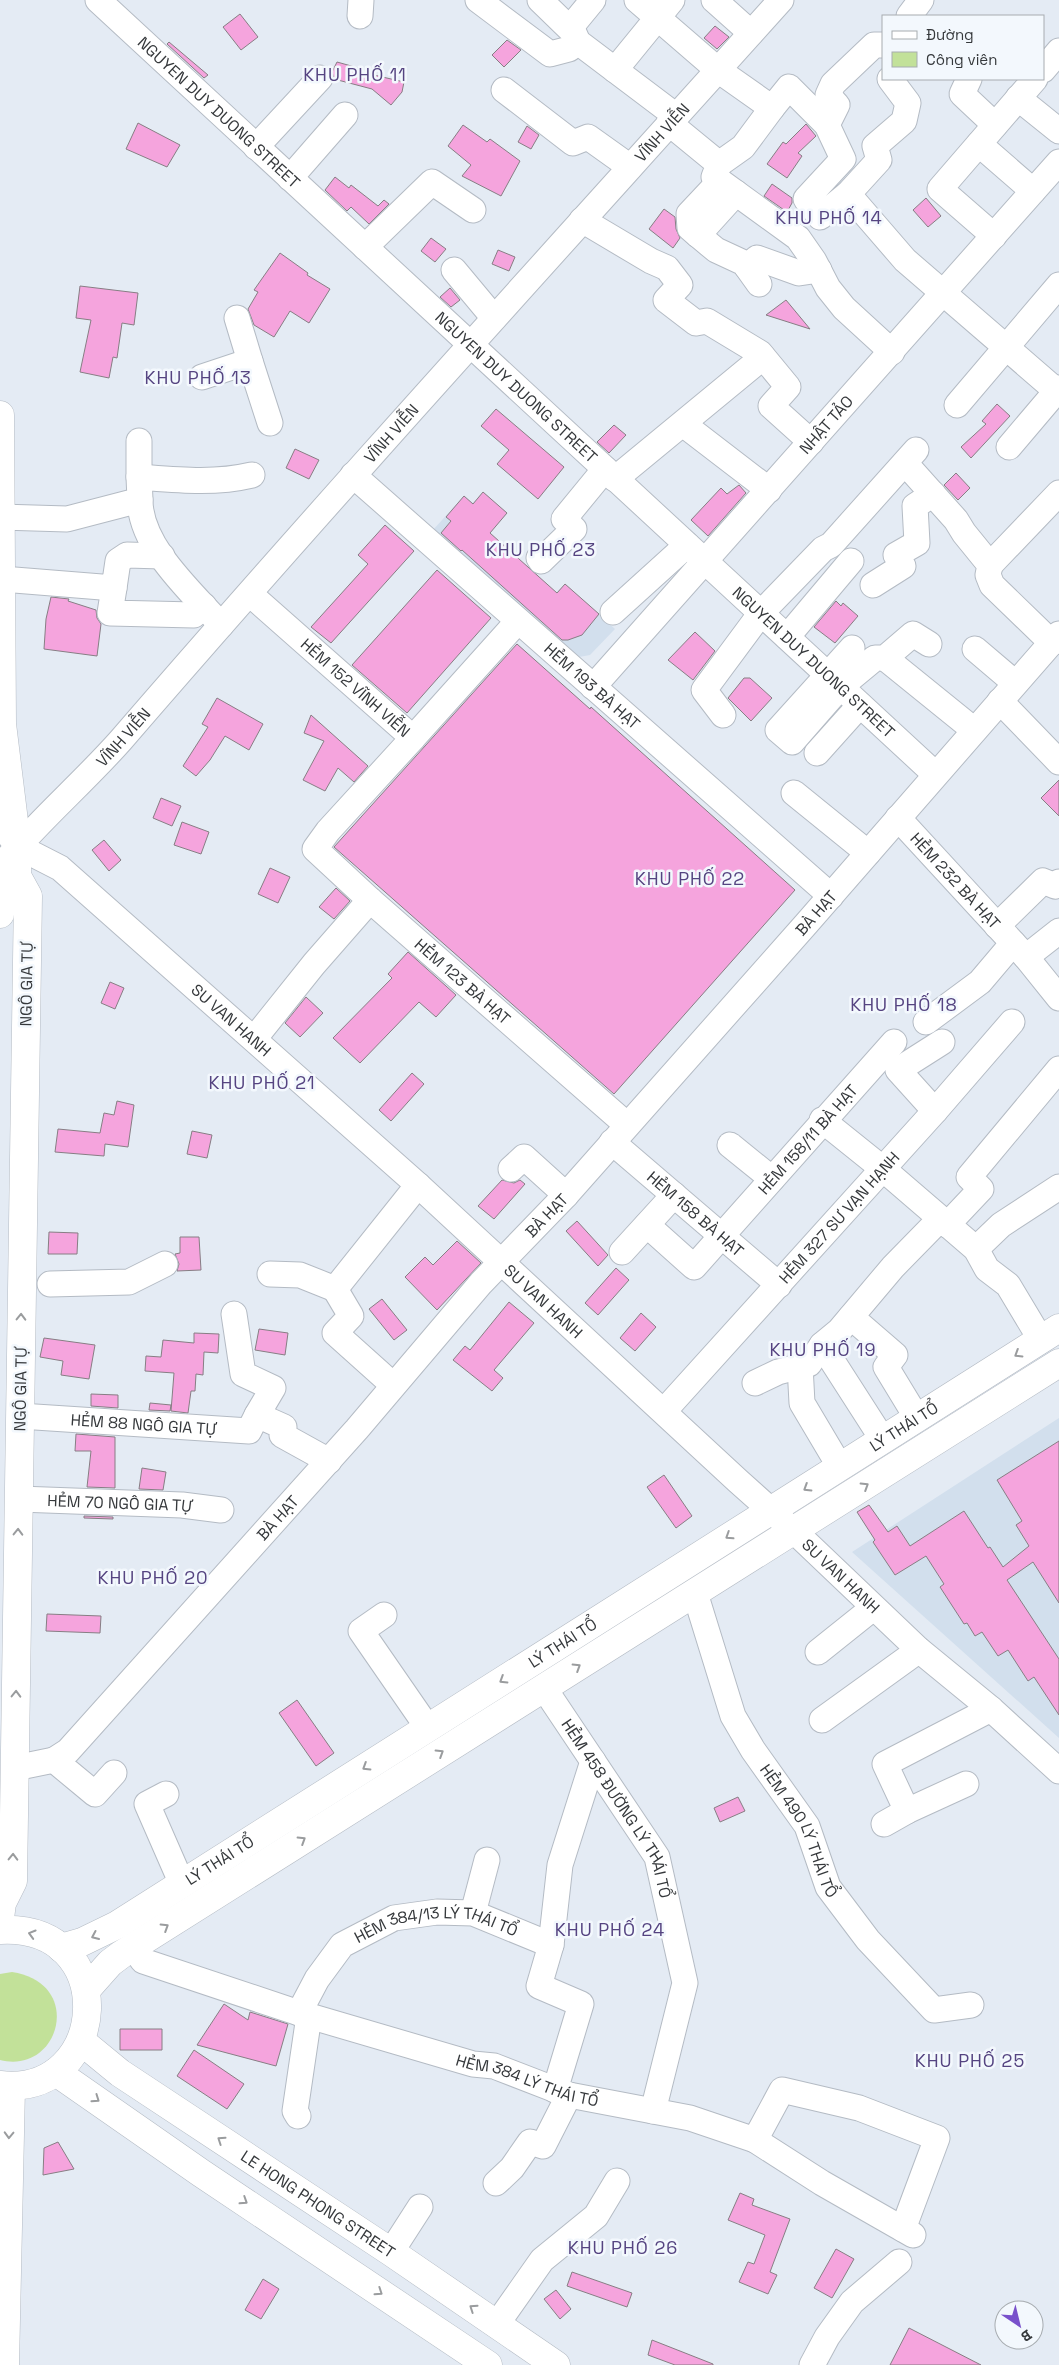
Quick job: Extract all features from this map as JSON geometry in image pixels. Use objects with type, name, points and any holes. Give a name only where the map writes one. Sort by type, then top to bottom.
[{"type":"main road","points":[[0,415],[2,724],[17,846],[1,896],[0,914]]},
{"type":"main road","name":"NGÔ GIA TỰ","points":[[1,1906],[13,1881],[28,896],[8,872]]},
{"type":"main road","name":"LÝ THÁI TỔ","points":[[61,1948],[82,1942],[107,1931],[1050,1334]]},
{"type":"main road","name":"LÝ THÁI TỔ","points":[[86,1990],[110,1963],[133,1947],[1059,1363]]},
{"type":"main road","points":[[0,1930],[28,1932],[46,1938],[61,1948],[81,1974],[89,2007],[87,2024],[81,2040],[56,2072],[28,2084],[5,2086],[5,2365]]},
{"type":"main road","name":"LE HONG PHONG STREET","points":[[81,2040],[120,2073],[391,2252],[556,2365]]},
{"type":"main road","points":[[56,2072],[201,2173],[488,2365]]},
{"type":"street","name":"NGUYEN DUY DUONG STREET","points":[[98,0],[935,774]]},
{"type":"street","points":[[478,0],[550,54],[569,49],[574,35],[593,0]]},
{"type":"street","points":[[540,0],[574,35],[673,120],[725,180],[798,238],[819,270],[828,288],[844,308],[892,352]]},
{"type":"street","points":[[637,0],[664,8],[718,70],[772,108]]},
{"type":"street","points":[[714,0],[750,33]]},
{"type":"street","name":"VĨNH VIỄN","points":[[17,846],[101,762],[250,594],[294,540],[406,419],[470,344],[780,0]]},
{"type":"street","points":[[910,15],[921,0]]},
{"type":"street","points":[[929,0],[935,15]]},
{"type":"street","points":[[615,70],[664,8]]},
{"type":"street","points":[[827,125],[836,105],[828,95],[833,84],[874,45],[882,45]]},
{"type":"street","points":[[256,147],[320,78]]},
{"type":"street","points":[[819,270],[799,273],[757,258],[753,276],[744,263],[716,250],[698,236],[690,228],[689,214],[725,180],[743,147],[790,87],[827,125],[843,159],[806,199],[820,217],[848,194],[879,160],[875,146],[904,120],[908,102],[891,80]]},
{"type":"street","points":[[969,80],[962,94],[995,125]]},
{"type":"street","points":[[994,236],[940,189],[1034,80]]},
{"type":"street","points":[[504,90],[573,143],[588,136],[630,167]]},
{"type":"street","points":[[1018,98],[1059,131]]},
{"type":"street","points":[[290,178],[345,115]]},
{"type":"street","points":[[978,144],[1033,191]]},
{"type":"street","name":"NHẬT TẢO","points":[[593,688],[1059,162]]},
{"type":"street","points":[[365,247],[432,182],[473,210]]},
{"type":"street","points":[[848,194],[905,260],[945,292],[1058,391],[1009,447]]},
{"type":"street","points":[[582,220],[651,261],[667,268],[680,285],[666,300],[696,323],[707,321],[763,357],[788,388],[771,406],[811,442]]},
{"type":"street","points":[[454,270],[494,318]]},
{"type":"street","points":[[957,406],[1006,347],[1057,291]]},
{"type":"street","points":[[237,318],[270,423]]},
{"type":"street","points":[[539,558],[542,561],[574,529],[564,519],[610,474],[683,424],[763,357]]},
{"type":"street","points":[[202,377],[250,361]]},
{"type":"street","points":[[683,424],[769,490]]},
{"type":"street","points":[[139,441],[140,513],[155,546],[178,579],[221,625]]},
{"type":"street","points":[[722,715],[704,690],[761,613],[823,548],[831,545],[836,540],[910,456],[933,494],[990,565]]},
{"type":"street","points":[[0,517],[67,519],[140,488],[188,481],[230,480],[252,475]]},
{"type":"street","name":"HẺM 193 BÀ HẠT","points":[[353,475],[831,896]]},
{"type":"street","points":[[1056,638],[992,586],[988,575],[990,565],[1059,493]]},
{"type":"street","points":[[836,540],[851,561],[877,589],[903,566],[896,555],[918,543],[915,506],[933,494]]},
{"type":"street","points":[[613,612],[687,545]]},
{"type":"street","points":[[162,556],[126,555],[118,561],[110,613],[194,615],[204,606]]},
{"type":"street","points":[[786,637],[851,561]]},
{"type":"street","points":[[2,579],[114,588]]},
{"type":"street","name":"HẺM 152 VĨNH VIỄN","points":[[250,594],[413,738],[328,831]]},
{"type":"street","points":[[413,738],[518,621]]},
{"type":"street","points":[[885,658],[913,634],[929,644]]},
{"type":"street","name":"BÀ HẠT","points":[[15,1768],[54,1760],[68,1751],[329,1461],[393,1385],[501,1263],[566,1195],[1056,638]]},
{"type":"street","points":[[833,681],[852,648]]},
{"type":"street","points":[[975,648],[1059,762]]},
{"type":"street","points":[[785,735],[778,730],[833,681],[875,658],[885,658],[974,730]]},
{"type":"street","points":[[817,753],[860,706]]},
{"type":"street","points":[[794,793],[868,853]]},
{"type":"street","name":"HẺM 232 BÀ HẠT","points":[[898,818],[1012,942],[1059,998]]},
{"type":"street","points":[[0,823],[17,846]]},
{"type":"street","name":"HẺM 123 BÀ HẠT","points":[[328,831],[316,849],[370,900],[391,916],[620,1134]]},
{"type":"street","name":"SU VAN HANH","points":[[17,846],[60,868],[254,1039],[418,1185],[664,1411],[919,1650],[991,1709],[1059,1771]]},
{"type":"street","points":[[926,1022],[980,982],[1012,942],[1043,881],[1055,886],[1059,882]]},
{"type":"street","points":[[254,1039],[314,964],[370,900]]},
{"type":"street","points":[[1012,942],[1059,931]]},
{"type":"street","name":"HẺM 327 SƯ VẠN HẠNH","points":[[664,1411],[936,1111],[1012,1022]]},
{"type":"street","name":"HẺM 158/11 BÀ HẠT","points":[[647,1225],[694,1267],[822,1120],[894,1042]]},
{"type":"street","points":[[936,1111],[898,1070],[942,1042]]},
{"type":"street","points":[[755,1382],[778,1372],[809,1364],[822,1344],[839,1331],[893,1267],[982,1189],[969,1177],[1059,1069]]},
{"type":"street","points":[[822,1120],[883,1169],[976,1249],[987,1269],[1008,1285],[1050,1334]]},
{"type":"street","name":"HẺM 158 BÀ HẠT","points":[[620,1134],[674,1195],[779,1285]]},
{"type":"street","points":[[730,1144],[772,1179]]},
{"type":"street","points":[[511,1169],[524,1157],[566,1195]]},
{"type":"street","points":[[335,1289],[418,1185]]},
{"type":"street","points":[[976,1249],[1001,1224],[1059,1187]]},
{"type":"street","points":[[622,1252],[674,1195]]},
{"type":"street","points":[[50,1284],[129,1282],[165,1264]]},
{"type":"street","points":[[270,1274],[300,1275],[335,1289],[350,1316],[335,1334],[393,1385]]},
{"type":"street","points":[[234,1314],[244,1374],[273,1388],[257,1415],[284,1427],[282,1435],[329,1461]]},
{"type":"street","points":[[851,1316],[895,1355],[886,1367],[918,1418]]},
{"type":"street","points":[[822,1344],[883,1440]]},
{"type":"street","points":[[800,1366],[802,1403],[840,1466]]},
{"type":"street","name":"HẺM 88 NGÔ GIA TỰ","points":[[20,1416],[249,1430],[257,1415]]},
{"type":"street","name":"HẺM 70 NGÔ GIA TỰ","points":[[19,1499],[182,1505],[221,1510]]},
{"type":"street","name":"HẺM 490 LÝ THÁI TỔ","points":[[695,1593],[733,1716],[753,1750],[806,1826],[828,1887],[868,1940],[934,2010],[971,2005]]},
{"type":"street","points":[[818,1652],[873,1608]]},
{"type":"street","points":[[384,1615],[361,1631],[428,1728]]},
{"type":"street","points":[[822,1720],[919,1650]]},
{"type":"street","name":"HẺM 458 ĐƯỜNG LÝ THÁI TỔ","points":[[544,1688],[657,1857],[685,1983],[653,2111]]},
{"type":"street","points":[[907,1811],[885,1764],[991,1709]]},
{"type":"street","points":[[54,1760],[95,1794],[114,1773]]},
{"type":"street","points":[[496,2183],[512,2168],[530,2142],[543,2146],[562,2093],[581,2004],[539,1986],[551,1945],[560,1865],[593,1761]]},
{"type":"street","points":[[884,1824],[907,1811],[966,1784]]},
{"type":"street","points":[[166,1794],[147,1804],[182,1884]]},
{"type":"street","points":[[473,1913],[487,1860]]},
{"type":"street","name":"HẺM 384/13 LÝ THÁI TỔ","points":[[304,2015],[317,1980],[342,1945],[394,1918],[437,1912],[473,1913],[551,1945]]},
{"type":"street","name":"HẺM 384 LÝ THÁI TỔ","points":[[133,1947],[143,1961],[304,2015],[474,2064],[494,2066],[562,2093],[690,2118],[755,2140],[822,2183],[908,2232],[937,2138],[859,2108],[782,2090],[755,2140]]},
{"type":"street","points":[[298,2116],[296,2111],[304,2015]]},
{"type":"street","points":[[497,2324],[542,2260],[596,2216],[616,2181]]},
{"type":"street","points":[[391,2252],[420,2207]]},
{"type":"street","points":[[812,2365],[828,2337],[852,2302],[899,2262]]},
{"type":"shaded area","points":[[483,492],[507,513],[490,533],[556,593],[565,584],[615,629],[590,655],[579,657],[432,531],[464,496],[473,503]]},
{"type":"shaded area","points":[[1059,1418],[1059,1738],[852,1552]]},
{"type":"green space","points":[[12,1972],[35,1980],[49,1992],[56,2009],[56,2026],[49,2042],[37,2054],[21,2061],[0,2060],[0,1974]]},
{"type":"building","points":[[240,14],[258,37],[241,50],[223,27]]},
{"type":"building","points":[[715,26],[729,37],[717,49],[704,38]]},
{"type":"building","points":[[507,40],[521,50],[504,67],[492,55]]},
{"type":"building","points":[[169,42],[208,75],[204,78],[167,44]]},
{"type":"building","points":[[337,62],[362,69],[361,72],[404,82],[402,92],[391,105],[372,89],[334,79],[332,72]]},
{"type":"building","points":[[138,123],[180,145],[167,167],[126,149]]},
{"type":"building","points":[[806,124],[816,136],[798,153],[802,156],[787,178],[767,164],[783,142],[786,144]]},
{"type":"building","points":[[463,125],[487,142],[490,139],[520,161],[501,196],[462,176],[471,165],[448,146]]},
{"type":"building","points":[[527,126],[539,135],[531,149],[518,142]]},
{"type":"building","points":[[335,177],[349,188],[351,185],[378,206],[384,200],[389,204],[369,224],[351,207],[347,211],[325,190]]},
{"type":"building","points":[[772,184],[792,198],[792,203],[787,212],[764,196]]},
{"type":"building","points":[[926,198],[941,216],[928,227],[913,210]]},
{"type":"building","points":[[664,209],[675,217],[676,229],[680,238],[673,248],[649,229]]},
{"type":"building","points":[[431,238],[446,249],[435,262],[421,251]]},
{"type":"building","points":[[498,250],[515,257],[509,271],[492,264]]},
{"type":"building","points":[[280,253],[308,273],[307,275],[330,289],[309,323],[290,311],[274,337],[254,325],[248,309],[258,292],[254,290]]},
{"type":"building","points":[[80,286],[138,293],[134,325],[122,323],[117,358],[113,357],[109,378],[80,372],[91,320],[76,318]]},
{"type":"building","points":[[450,288],[460,300],[451,307],[440,297]]},
{"type":"building","points":[[786,300],[810,329],[766,315]]},
{"type":"building","points":[[997,404],[1010,416],[971,458],[961,447],[986,424],[982,421]]},
{"type":"building","points":[[496,409],[564,467],[538,499],[497,464],[509,450],[481,426]]},
{"type":"building","points":[[614,425],[626,435],[609,453],[597,442]]},
{"type":"building","points":[[295,449],[319,460],[309,479],[286,468]]},
{"type":"building","points":[[956,473],[970,488],[958,500],[944,485]]},
{"type":"building","points":[[739,485],[746,493],[708,536],[691,520],[721,488],[727,494]]},
{"type":"building","points":[[483,492],[507,513],[490,533],[557,593],[565,584],[599,614],[582,635],[562,640],[441,533],[451,521],[446,517],[464,496],[473,504]]},
{"type":"building","points":[[385,525],[414,551],[331,643],[311,627],[368,564],[358,555]]},
{"type":"building","points":[[437,570],[491,618],[407,713],[352,665]]},
{"type":"building","points":[[51,597],[69,599],[68,601],[96,610],[97,618],[101,624],[97,656],[44,649],[46,619]]},
{"type":"building","points":[[836,601],[841,606],[843,603],[858,616],[835,643],[814,627]]},
{"type":"building","points":[[695,632],[715,651],[693,680],[668,660]]},
{"type":"building","points":[[517,644],[590,709],[591,707],[795,890],[614,1094],[334,847]]},
{"type":"building","points":[[744,678],[750,678],[772,698],[751,721],[728,698]]},
{"type":"building","points":[[217,698],[263,724],[249,750],[225,736],[210,760],[196,776],[183,766],[208,727],[202,724]]},
{"type":"building","points":[[311,715],[368,766],[354,782],[338,768],[325,791],[303,780],[324,741],[304,733]]},
{"type":"building","points":[[1059,780],[1059,816],[1041,798]]},
{"type":"building","points":[[161,798],[181,806],[172,826],[153,818]]},
{"type":"building","points":[[182,822],[209,832],[201,854],[174,845]]},
{"type":"building","points":[[104,840],[121,860],[109,871],[92,850]]},
{"type":"building","points":[[270,868],[290,877],[278,903],[258,894]]},
{"type":"building","points":[[336,888],[350,901],[334,919],[319,907]]},
{"type":"building","points":[[408,952],[456,995],[436,1017],[419,1002],[360,1063],[333,1038],[392,978],[388,974]]},
{"type":"building","points":[[110,982],[124,988],[115,1009],[101,1003]]},
{"type":"building","points":[[306,997],[323,1013],[300,1037],[285,1023]]},
{"type":"building","points":[[412,1073],[424,1084],[391,1121],[379,1110]]},
{"type":"building","points":[[117,1101],[134,1105],[128,1147],[105,1144],[104,1156],[55,1152],[58,1129],[100,1133],[104,1113],[114,1115]]},
{"type":"building","points":[[192,1131],[212,1135],[207,1158],[187,1154]]},
{"type":"building","points":[[502,1180],[514,1183],[520,1180],[525,1184],[494,1219],[478,1206]]},
{"type":"building","points":[[577,1221],[608,1255],[598,1266],[566,1231]]},
{"type":"building","points":[[49,1232],[78,1233],[77,1254],[48,1254]]},
{"type":"building","points":[[180,1237],[199,1237],[201,1270],[177,1271],[179,1264],[175,1254],[180,1253]]},
{"type":"building","points":[[457,1241],[481,1263],[437,1310],[405,1277],[425,1257],[433,1265]]},
{"type":"building","points":[[616,1268],[629,1280],[598,1315],[585,1303]]},
{"type":"building","points":[[382,1299],[407,1330],[394,1340],[369,1309]]},
{"type":"building","points":[[509,1302],[534,1323],[494,1370],[503,1378],[492,1391],[453,1360],[465,1346],[470,1350]]},
{"type":"building","points":[[641,1313],[656,1327],[635,1351],[620,1338]]},
{"type":"building","points":[[259,1329],[288,1333],[285,1355],[255,1350]]},
{"type":"building","points":[[194,1333],[219,1334],[218,1353],[204,1352],[203,1375],[196,1374],[195,1391],[191,1391],[188,1413],[171,1411],[174,1373],[145,1371],[146,1356],[161,1357],[163,1340],[194,1343]]},
{"type":"building","points":[[44,1338],[95,1345],[89,1379],[61,1375],[63,1361],[40,1357]]},
{"type":"building","points":[[91,1394],[118,1395],[118,1408],[91,1406]]},
{"type":"building","points":[[150,1403],[171,1405],[170,1411],[149,1410]]},
{"type":"building","points":[[76,1434],[115,1437],[115,1488],[87,1487],[91,1451],[75,1451]]},
{"type":"building","points":[[1059,1441],[1059,1603],[1033,1562],[1007,1580],[1059,1659],[1059,1715],[1034,1677],[1028,1681],[1008,1650],[998,1656],[982,1632],[975,1636],[967,1623],[964,1624],[940,1587],[944,1584],[926,1556],[895,1575],[873,1542],[875,1540],[857,1512],[869,1505],[888,1532],[897,1526],[910,1546],[964,1511],[1003,1567],[1029,1546],[1016,1525],[1022,1521],[997,1480]]},
{"type":"building","points":[[142,1468],[166,1472],[163,1490],[139,1489]]},
{"type":"building","points":[[664,1475],[692,1516],[676,1528],[647,1487]]},
{"type":"building","points":[[84,1516],[113,1517],[113,1519],[84,1518]]},
{"type":"building","points":[[47,1614],[101,1616],[100,1633],[46,1631]]},
{"type":"building","points":[[297,1700],[334,1753],[316,1766],[279,1713]]},
{"type":"building","points":[[738,1797],[745,1811],[720,1822],[714,1808]]},
{"type":"building","points":[[224,2004],[248,2020],[250,2012],[288,2024],[276,2066],[197,2045]]},
{"type":"building","points":[[120,2029],[162,2029],[162,2050],[120,2050]]},
{"type":"building","points":[[194,2050],[244,2084],[227,2109],[177,2076]]},
{"type":"building","points":[[58,2142],[74,2169],[43,2175],[44,2148]]},
{"type":"building","points":[[740,2193],[754,2199],[752,2205],[790,2219],[770,2272],[777,2275],[768,2294],[739,2282],[748,2262],[754,2264],[765,2235],[728,2220]]},
{"type":"building","points":[[836,2249],[854,2259],[832,2298],[814,2288]]},
{"type":"building","points":[[572,2272],[632,2293],[627,2307],[567,2286]]},
{"type":"building","points":[[263,2279],[279,2289],[261,2319],[245,2310]]},
{"type":"building","points":[[556,2290],[571,2309],[560,2319],[544,2299]]},
{"type":"building","points":[[909,2328],[981,2365],[890,2365]]},
{"type":"building","points":[[652,2340],[713,2365],[675,2365],[648,2355]]},
{"type":"district","name":"KHU PHỐ 11","points":[[355,75]]},
{"type":"district","name":"KHU PHỐ 14","points":[[829,218]]},
{"type":"district","name":"KHU PHỐ 13","points":[[198,378]]},
{"type":"district","name":"KHU PHỐ 23","points":[[541,550]]},
{"type":"district","name":"KHU PHỐ 22","points":[[690,879]]},
{"type":"district","name":"KHU PHỐ 18","points":[[904,1005]]},
{"type":"district","name":"KHU PHỐ 21","points":[[262,1083]]},
{"type":"district","name":"KHU PHỐ 19","points":[[823,1350]]},
{"type":"district","name":"KHU PHỐ 20","points":[[153,1578]]},
{"type":"district","name":"KHU PHỐ 24","points":[[610,1930]]},
{"type":"district","name":"KHU PHỐ 25","points":[[970,2061]]},
{"type":"district","name":"KHU PHỐ 26","points":[[623,2248]]}]
